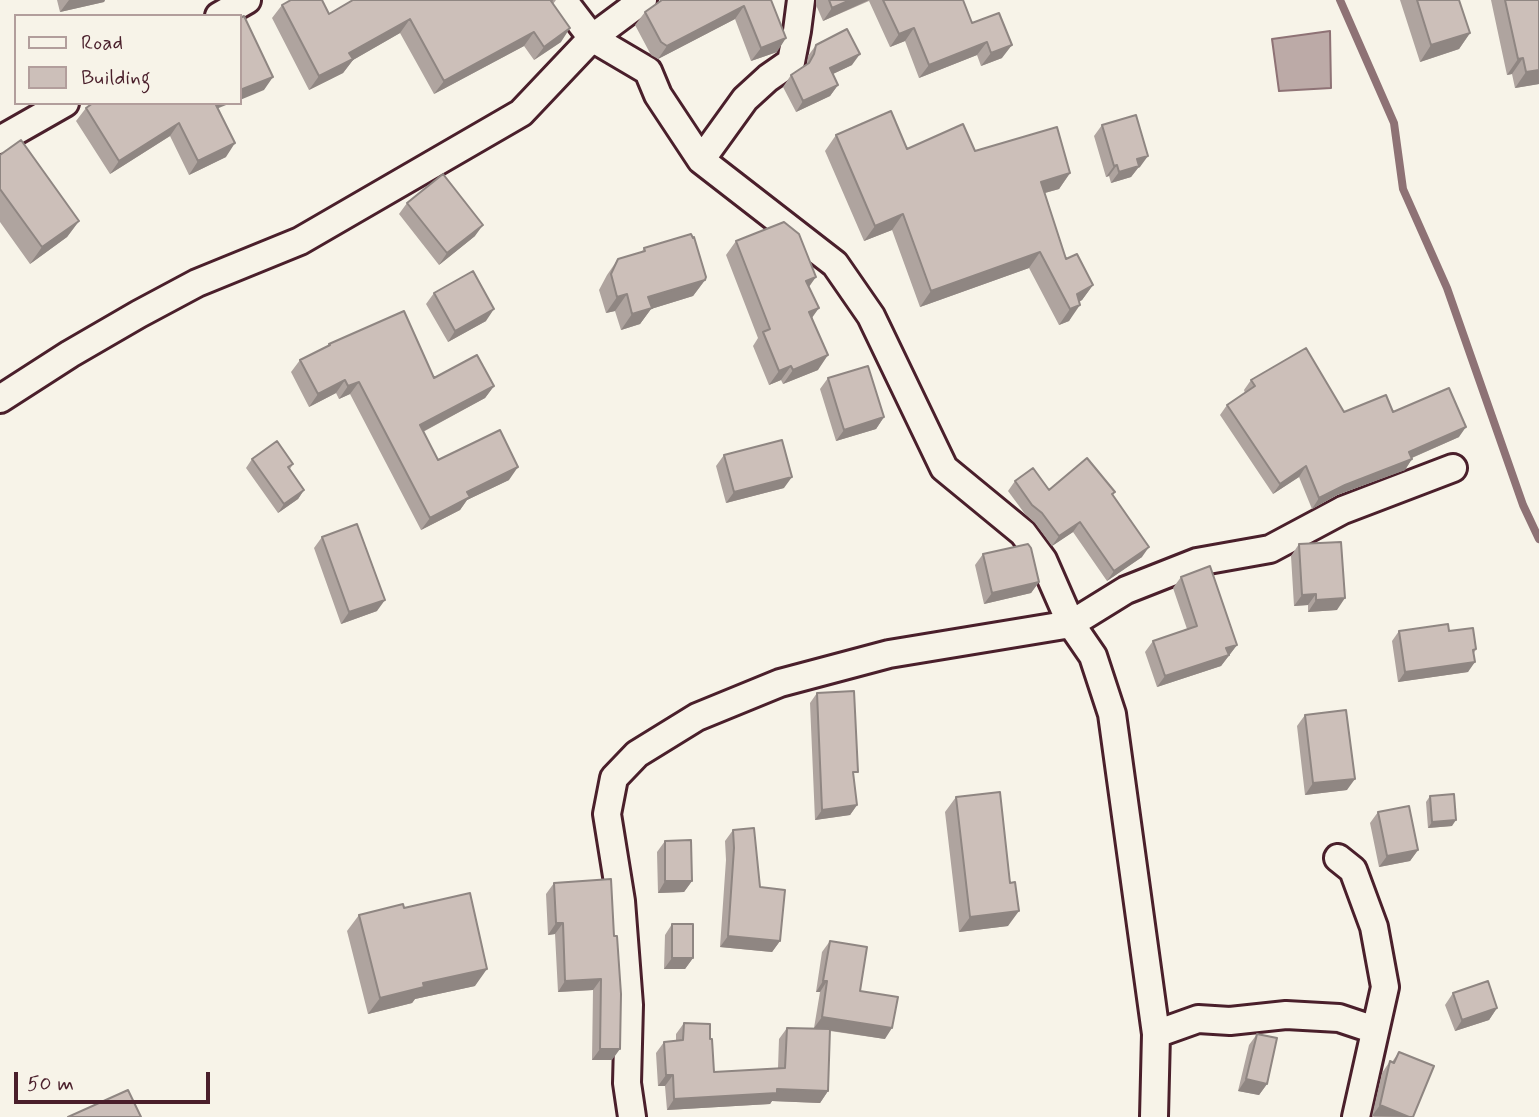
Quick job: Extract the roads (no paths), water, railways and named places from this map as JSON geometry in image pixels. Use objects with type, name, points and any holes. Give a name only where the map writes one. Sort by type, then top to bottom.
[{"type":"street","points":[[222,14],[247,0]]},
{"type":"street","points":[[563,0],[592,38],[648,71],[658,95],[701,160],[835,264],[871,316],[944,468],[1023,533],[1043,560],[1071,624],[1093,656],[1112,714],[1156,1034],[1154,1117]]},
{"type":"street","points":[[0,399],[139,314],[197,283],[300,241],[521,114],[592,38],[643,0]]},
{"type":"street","points":[[701,160],[745,99],[790,62],[802,0]]},
{"type":"street","points":[[0,140],[61,105]]},
{"type":"street","points":[[632,1117],[627,1083],[629,1005],[621,901],[607,814],[614,778],[637,754],[697,717],[780,683],[889,654],[1071,624],[1126,590],[1197,562],[1270,549],[1343,510],[1453,468]]},
{"type":"street","points":[[1338,858],[1353,870],[1374,927],[1385,987],[1356,1117]]},
{"type":"street","points":[[1156,1034],[1198,1019],[1230,1021],[1286,1015],[1339,1018],[1375,1030]]},
{"type":"waterway","points":[[1340,0],[1394,123],[1403,189],[1447,288],[1523,505],[1539,539]]}]
